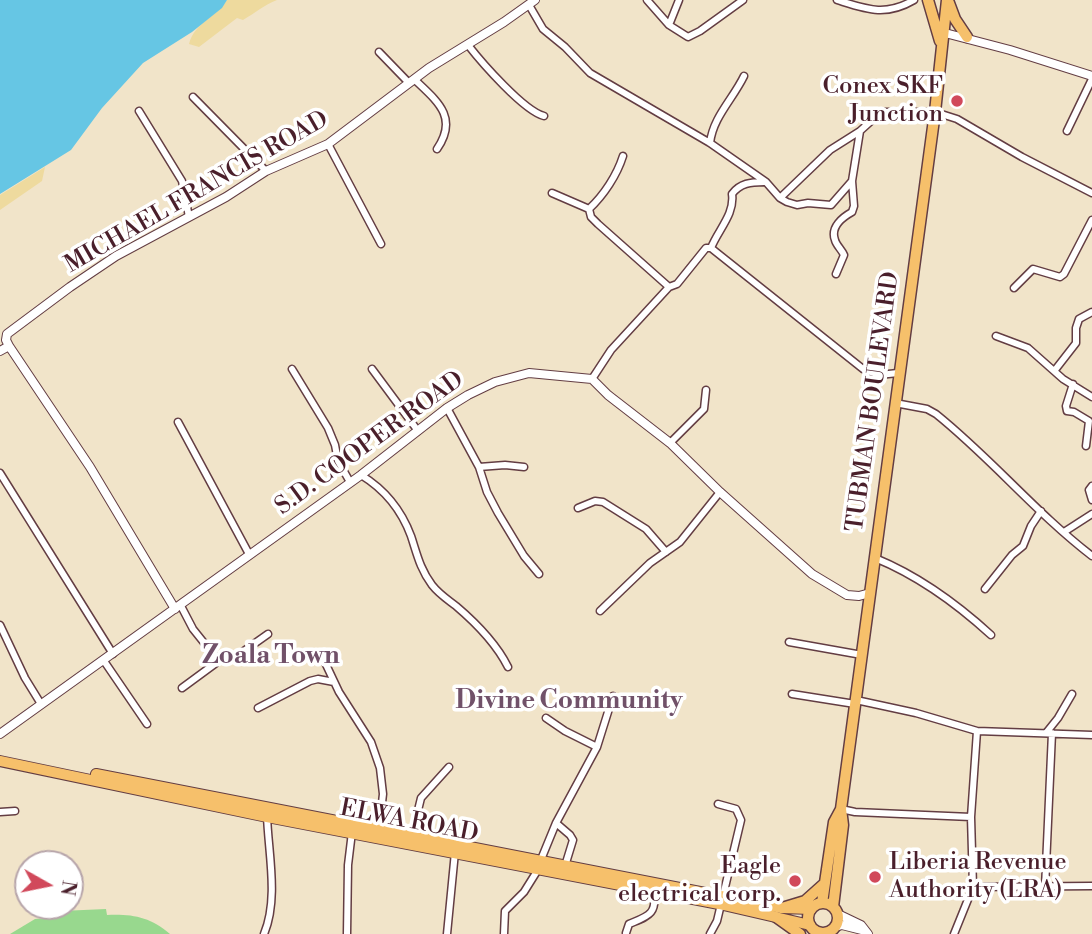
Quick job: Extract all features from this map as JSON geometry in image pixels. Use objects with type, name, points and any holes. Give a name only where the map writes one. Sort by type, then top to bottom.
[{"type":"highway","points":[[929,0],[942,50]]},
{"type":"highway","points":[[947,0],[967,37]]},
{"type":"highway","name":"TUBMAN BOULEVARD","points":[[835,911],[843,825],[841,809],[935,112],[947,0]]},
{"type":"highway","name":"TUBMAN BOULEVARD","points":[[822,903],[834,822],[841,809]]},
{"type":"highway","points":[[800,934],[779,912],[805,901],[824,884]]},
{"type":"highway","points":[[822,903],[835,911],[831,931],[814,930],[808,917],[811,909],[822,903]]},
{"type":"main road","name":"ELWA ROAD","points":[[0,755],[352,832],[455,852],[539,865],[565,866],[720,899],[779,912],[814,930]]},
{"type":"main road","name":"ELWA ROAD","points":[[0,761],[267,812],[412,835],[653,891],[720,899]]},
{"type":"main road","name":"ELWA ROAD","points":[[779,912],[811,909]]},
{"type":"street","points":[[647,0],[682,35],[693,36],[743,0]]},
{"type":"street","points":[[670,25],[679,0]]},
{"type":"street","points":[[837,0],[874,11],[905,5],[914,0]]},
{"type":"street","points":[[532,2],[543,29],[590,73],[710,143],[766,182],[780,198],[797,205],[808,202],[831,205],[852,181]]},
{"type":"street","name":"MICHAEL FRANCIS ROAD","points":[[9,346],[7,334],[70,286],[116,256],[266,171],[328,144],[411,81],[532,2]]},
{"type":"street","points":[[945,33],[967,37],[1092,77],[1067,131]]},
{"type":"street","points":[[468,45],[533,112],[544,116]]},
{"type":"street","points":[[379,52],[441,105],[446,125],[445,137],[437,149]]},
{"type":"street","points":[[710,143],[714,124],[744,76]]},
{"type":"street","points":[[193,97],[266,171]]},
{"type":"street","points":[[139,111],[182,181],[189,217]]},
{"type":"street","points":[[780,198],[830,150],[860,131],[881,112],[935,112],[957,119],[1092,193]]},
{"type":"street","points":[[836,274],[844,255],[835,240],[835,231],[841,218],[852,212],[854,206],[852,181],[860,131]]},
{"type":"street","points":[[328,144],[380,244]]},
{"type":"street","points":[[589,209],[620,167],[623,156]]},
{"type":"street","points":[[711,248],[718,231],[733,209],[732,194],[737,187],[766,182]]},
{"type":"street","points":[[552,193],[589,209]]},
{"type":"street","points":[[589,209],[591,217],[598,224],[669,287]]},
{"type":"street","points":[[1014,288],[1033,269],[1055,277],[1064,274],[1092,220]]},
{"type":"street","points":[[870,593],[847,595],[812,573],[720,492],[670,443],[608,395],[592,379],[611,350],[669,287],[677,284],[706,248],[711,248],[863,369],[879,374],[898,373]]},
{"type":"street","points":[[1055,370],[1076,342],[1079,319],[1092,313]]},
{"type":"street","points":[[996,336],[1028,348],[1063,379],[1092,397]]},
{"type":"street","points":[[0,351],[9,346],[90,467],[178,607],[217,659]]},
{"type":"street","points":[[292,369],[328,428],[338,461],[350,482]]},
{"type":"street","points":[[372,369],[418,430]]},
{"type":"street","name":"S.D. COOPER ROAD","points":[[3,732],[361,475],[447,408],[495,382],[529,373],[592,379]]},
{"type":"street","points":[[1073,384],[1066,406],[1068,411],[1089,421],[1086,446]]},
{"type":"street","points":[[670,443],[704,409],[706,390]]},
{"type":"street","points":[[895,403],[926,409],[936,414],[1092,556]]},
{"type":"street","points":[[447,408],[479,467],[487,492],[498,513],[524,556],[539,574]]},
{"type":"street","points":[[178,422],[249,554]]},
{"type":"street","points":[[479,467],[524,467]]},
{"type":"street","points":[[0,473],[113,654]]},
{"type":"street","points":[[361,475],[380,487],[388,496],[407,527],[416,558],[431,583],[473,622],[501,653],[508,667]]},
{"type":"street","points":[[1092,486],[1089,491],[1092,500]]},
{"type":"street","points":[[600,611],[650,563],[680,542],[720,492]]},
{"type":"street","points":[[578,508],[595,501],[603,502],[646,528],[666,552]]},
{"type":"street","points":[[985,589],[1012,555],[1023,546],[1041,511]]},
{"type":"street","points":[[1064,532],[1092,514]]},
{"type":"street","points":[[875,558],[928,585],[973,618],[991,635]]},
{"type":"street","points":[[0,625],[25,678],[41,704]]},
{"type":"street","points":[[217,659],[234,658],[268,634]]},
{"type":"street","points":[[789,642],[862,655]]},
{"type":"street","points":[[322,656],[346,703],[363,727],[380,768],[383,794],[379,829]]},
{"type":"street","points":[[183,688],[216,663],[217,659]]},
{"type":"street","points":[[104,661],[147,724]]},
{"type":"street","points":[[258,708],[310,681],[318,679],[334,682]]},
{"type":"street","points":[[792,694],[916,713],[977,731],[1092,735]]},
{"type":"street","points":[[1045,888],[1049,733],[1072,694]]},
{"type":"street","points":[[505,934],[505,911],[524,892],[539,865],[556,823],[597,747],[607,723],[613,696]]},
{"type":"street","points":[[545,718],[597,747]]},
{"type":"street","points":[[0,722],[3,732]]},
{"type":"street","points":[[954,934],[973,887],[971,817],[977,731]]},
{"type":"street","points":[[412,835],[421,798],[449,767]]},
{"type":"street","points":[[710,934],[717,920],[741,820],[736,808],[718,804]]},
{"type":"street","points":[[841,809],[855,812],[971,817]]},
{"type":"street","points":[[0,812],[15,811]]},
{"type":"street","points":[[264,934],[269,924],[271,900],[267,812]]},
{"type":"street","points":[[556,823],[573,840],[565,866]]},
{"type":"street","points":[[347,934],[348,865],[352,832]]},
{"type":"street","points":[[447,934],[455,852]]},
{"type":"street","points":[[973,887],[1092,886]]},
{"type":"street","points":[[626,933],[629,924],[647,918],[652,912],[655,900],[653,891]]},
{"type":"street","points":[[835,911],[861,925],[866,932]]},
{"type":"street","points":[[831,931],[842,925],[866,932]]},
{"type":"green space","points":[[106,909],[107,915],[141,918],[170,934],[10,934],[33,920],[84,920],[84,910]]},
{"type":"sand","points":[[227,0],[277,0],[243,20],[237,18],[199,47],[189,44],[200,25]]},
{"type":"sand","points":[[45,167],[42,181],[0,210],[0,195]]},
{"type":"water","points":[[0,0],[227,0],[222,8],[192,32],[143,63],[102,108],[71,150],[0,194]]},
{"type":"place","name":"Conex SKF Junction","points":[[957,101]]},
{"type":"place","name":"Liberia Revenue Authority (LRA)","points":[[875,877]]},
{"type":"place","name":"Eagle electrical corp.","points":[[795,881]]},
{"type":"district","name":"Zoala Town","points":[[271,657]]},
{"type":"district","name":"Divine Community","points":[[569,702]]}]
